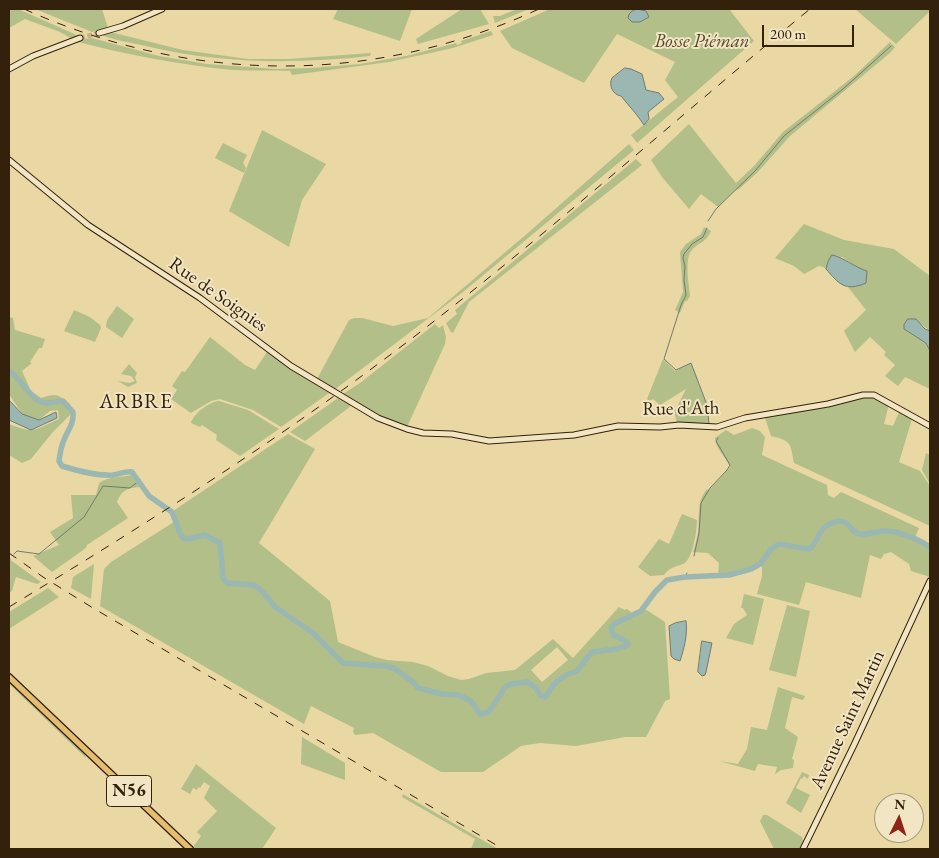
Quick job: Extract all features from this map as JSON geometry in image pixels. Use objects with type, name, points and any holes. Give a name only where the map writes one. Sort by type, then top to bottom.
[{"type":"main road","name":"N56","points":[[9,677],[190,849]]},
{"type":"street","points":[[99,33],[128,24],[162,9]]},
{"type":"street","points":[[9,69],[33,56],[80,38]]},
{"type":"street","name":"Rue de Soignies","points":[[9,160],[88,225],[211,306],[291,366],[378,418],[423,433]]},
{"type":"street","name":"Rue d'Ath","points":[[423,433],[452,434],[489,441],[574,435],[607,427],[629,425],[716,427],[745,418],[828,404],[863,394],[874,395],[930,426]]},
{"type":"street","name":"Avenue Saint Martin","points":[[803,849],[854,745],[930,581]]},
{"type":"green space","points":[[9,9],[18,9],[79,36],[72,39],[60,32],[25,19],[9,28]]},
{"type":"green space","points":[[35,9],[102,9],[108,28],[92,32]]},
{"type":"green space","points":[[338,9],[412,9],[400,41],[333,19]]},
{"type":"green space","points":[[462,9],[480,9],[489,24],[418,44],[416,39]]},
{"type":"green space","points":[[517,9],[529,9],[495,23],[493,16],[500,16]]},
{"type":"green space","name":"Bosse Piéman","points":[[550,9],[729,9],[754,41],[637,143],[631,135],[678,97],[665,80],[675,62],[617,34],[584,83],[512,48],[500,31]]},
{"type":"green space","points":[[855,9],[930,9],[930,11],[896,44]]},
{"type":"green space","points":[[491,31],[493,35],[453,48],[389,62],[292,75],[290,71],[233,70],[174,62],[78,42],[78,40],[92,38],[159,56],[207,64],[276,69],[360,64],[406,56],[456,43],[457,45],[462,43],[461,41]]},
{"type":"green space","points":[[110,32],[183,50],[248,59],[288,59],[371,53],[370,56],[342,59],[287,61],[205,57],[177,53],[101,35]]},
{"type":"green space","points":[[890,42],[895,47],[890,53],[790,136],[757,173],[739,189],[734,191],[718,207],[701,194],[689,209],[662,177],[651,160],[689,124],[736,183],[754,166],[783,132],[854,76]]},
{"type":"green space","points":[[262,130],[326,164],[302,200],[289,247],[229,211]]},
{"type":"green space","points":[[223,143],[247,155],[243,163],[246,168],[244,173],[215,158]]},
{"type":"green space","points":[[629,144],[634,150],[463,292],[334,390],[317,379],[349,320],[362,318],[393,326],[428,318]]},
{"type":"green space","points":[[636,159],[642,165],[469,302],[453,333],[451,332],[446,323],[457,314],[455,310]]},
{"type":"green space","points":[[804,224],[844,240],[894,249],[930,276],[930,331],[916,320],[904,329],[926,343],[930,351],[930,389],[905,377],[898,386],[885,376],[895,365],[884,355],[886,352],[870,337],[855,352],[844,331],[866,310],[848,287],[858,286],[866,271],[859,269],[842,257],[828,262],[826,269],[819,266],[804,274],[794,266],[775,258]]},
{"type":"green space","points":[[704,227],[711,231],[707,238],[692,250],[688,259],[690,296],[685,301],[680,313],[675,310],[683,292],[680,252],[686,244],[701,234]]},
{"type":"green space","points":[[117,306],[134,319],[122,338],[106,327],[107,320]]},
{"type":"green space","points":[[74,310],[90,317],[100,325],[101,328],[95,342],[64,331]]},
{"type":"green space","points":[[9,317],[13,318],[15,330],[45,339],[42,348],[39,348],[30,362],[32,363],[22,371],[31,391],[41,398],[50,395],[59,396],[70,404],[71,414],[52,433],[31,459],[22,463],[9,455],[9,424],[30,430],[59,419],[58,410],[50,411],[39,420],[22,414],[9,394]]},
{"type":"green space","points":[[435,324],[439,328],[443,325],[446,337],[445,344],[407,427],[378,416],[343,394],[360,383]]},
{"type":"green space","points":[[210,337],[245,365],[255,370],[267,352],[329,393],[281,427],[253,410],[220,399],[211,401],[191,413],[171,399],[177,390],[172,386],[182,371],[185,372]]},
{"type":"green space","points":[[663,359],[675,371],[691,363],[707,405],[709,425],[677,423],[674,410],[679,408],[678,405],[686,389],[660,405],[653,399],[650,401],[647,399]]},
{"type":"green space","points":[[129,364],[137,373],[135,377],[137,383],[128,387],[118,381],[129,383],[135,381],[131,376],[121,374]]},
{"type":"green space","points":[[873,395],[889,404],[884,424],[893,426],[899,412],[912,419],[899,462],[920,471],[930,486],[930,526],[794,463],[789,444],[771,436],[764,415]]},
{"type":"green space","points":[[338,398],[351,406],[305,441],[290,432]]},
{"type":"green space","points":[[219,401],[248,410],[279,429],[240,456],[216,440],[217,435],[202,425],[200,427],[191,423],[195,415],[202,409],[211,403]]},
{"type":"green space","points":[[752,428],[760,431],[765,437],[762,455],[827,485],[828,495],[834,498],[841,492],[919,528],[915,537],[930,544],[930,577],[911,571],[909,564],[891,552],[884,554],[881,559],[870,555],[861,598],[806,582],[799,605],[757,594],[762,576],[762,565],[772,549],[761,561],[749,569],[735,574],[718,576],[719,563],[708,553],[693,552],[698,532],[701,499],[707,489],[708,491],[730,467],[715,442],[715,438],[726,430],[734,435]]},
{"type":"green space","points":[[288,434],[315,449],[259,543],[330,601],[338,642],[375,657],[428,666],[461,680],[486,673],[515,670],[553,639],[573,658],[619,607],[627,609],[632,613],[645,609],[665,622],[670,699],[665,701],[646,737],[625,737],[576,746],[540,743],[521,746],[483,772],[441,772],[373,733],[355,735],[353,732],[354,728],[311,706],[304,724],[100,606],[104,569],[111,562],[177,520],[173,511]],"holes":[[[557,647],[568,660],[542,682],[531,670]]]},
{"type":"green space","points":[[926,453],[930,455],[930,484],[922,470]]},
{"type":"green space","points":[[131,475],[140,487],[125,490],[117,502],[128,518],[87,545],[86,548],[52,572],[33,556],[59,545],[50,532],[73,518],[71,495],[96,495],[99,483],[110,478]]},
{"type":"green space","points":[[682,514],[697,520],[692,551],[689,557],[683,564],[671,569],[664,575],[650,576],[638,567],[659,539],[669,544]]},
{"type":"green space","points":[[9,559],[41,582],[37,584],[16,577],[12,591],[9,593]]},
{"type":"green space","points":[[94,564],[91,599],[71,588],[73,577]]},
{"type":"green space","points":[[48,588],[59,597],[9,629],[9,612]]},
{"type":"green space","points":[[744,594],[764,599],[753,645],[726,638],[734,624],[747,615],[743,608],[741,608]]},
{"type":"green space","points":[[787,605],[810,611],[796,677],[769,670]]},
{"type":"green space","points":[[9,681],[84,752],[86,758],[9,684]]},
{"type":"green space","points":[[778,687],[805,696],[803,700],[792,697],[785,728],[798,737],[792,759],[794,760],[793,768],[781,770],[775,774],[777,767],[758,764],[755,771],[719,761],[738,764],[747,749],[751,727],[767,730]]},
{"type":"green space","points":[[302,737],[345,763],[345,780],[301,764]]},
{"type":"green space","points":[[196,764],[276,828],[262,849],[196,849],[193,847],[201,836],[197,832],[217,811],[204,798],[210,786],[204,782],[197,790],[193,788],[190,794],[181,789]]},
{"type":"green space","points":[[802,772],[809,775],[808,779],[804,776],[801,778],[796,788],[810,795],[801,813],[786,803]]},
{"type":"green space","points":[[403,794],[498,849],[471,849],[475,839],[402,797]]},
{"type":"green space","points":[[763,815],[767,815],[802,837],[801,849],[774,849],[760,821]]},
{"type":"water","points":[[637,9],[646,11],[649,17],[640,22],[632,22],[628,16]]},
{"type":"water","points":[[625,68],[642,74],[646,90],[659,93],[664,99],[648,112],[649,119],[644,125],[621,96],[616,94],[611,87],[612,78]]},
{"type":"water","points":[[832,255],[867,271],[866,283],[853,287],[843,285],[835,279],[826,269]]},
{"type":"water","points":[[908,319],[916,319],[925,329],[930,331],[930,351],[926,343],[904,329]]},
{"type":"water","points":[[9,400],[22,414],[39,420],[56,412],[57,418],[31,430],[9,420]]},
{"type":"water","points":[[686,621],[686,636],[680,661],[671,656],[669,626]]},
{"type":"water","points":[[702,641],[712,643],[706,672],[702,676],[698,672]]},
{"type":"waterway","points":[[708,221],[716,209],[755,171],[784,136],[843,89],[891,46]]},
{"type":"waterway","points":[[707,228],[703,237],[692,244],[684,254],[686,295],[664,359],[676,370],[691,363],[707,405],[709,424]]},
{"type":"waterway","points":[[9,371],[36,399],[46,403],[63,401],[73,412],[72,424],[61,450],[59,461],[62,466],[101,475],[132,472],[149,496],[172,512],[183,538],[189,539],[205,535],[220,543],[223,578],[227,583],[254,585],[262,591],[275,607],[313,633],[343,663],[394,668],[418,688],[442,694],[458,695],[471,701],[480,714],[489,712],[505,687],[511,684],[527,682],[536,688],[540,695],[545,697],[556,682],[566,675],[577,671],[592,652],[617,649],[628,645],[626,641],[613,635],[611,628],[614,624],[641,611],[667,580],[685,577],[729,575],[751,569],[760,564],[771,549],[779,544],[809,549],[824,528],[839,521],[846,523],[856,533],[892,531],[917,540],[930,548]]},
{"type":"waterway","points":[[694,556],[699,533],[701,503],[710,488],[730,465],[716,441],[718,438]]},
{"type":"waterway","points":[[14,554],[17,551],[39,554],[84,517],[103,486],[130,488],[140,480]]},
{"type":"waterway","points":[[685,577],[687,573]]},
{"type":"tunnel","points":[[80,38],[99,33]]},
{"type":"railway","points":[[24,9],[87,34],[151,51],[216,62],[282,66],[347,63],[412,52],[476,34],[539,9]]},
{"type":"railway","points":[[9,607],[215,478],[366,373],[465,297],[810,9]]},
{"type":"railway","points":[[9,553],[93,608],[503,849]]},
{"type":"district","name":"ARBRE","points":[[136,402]]}]
